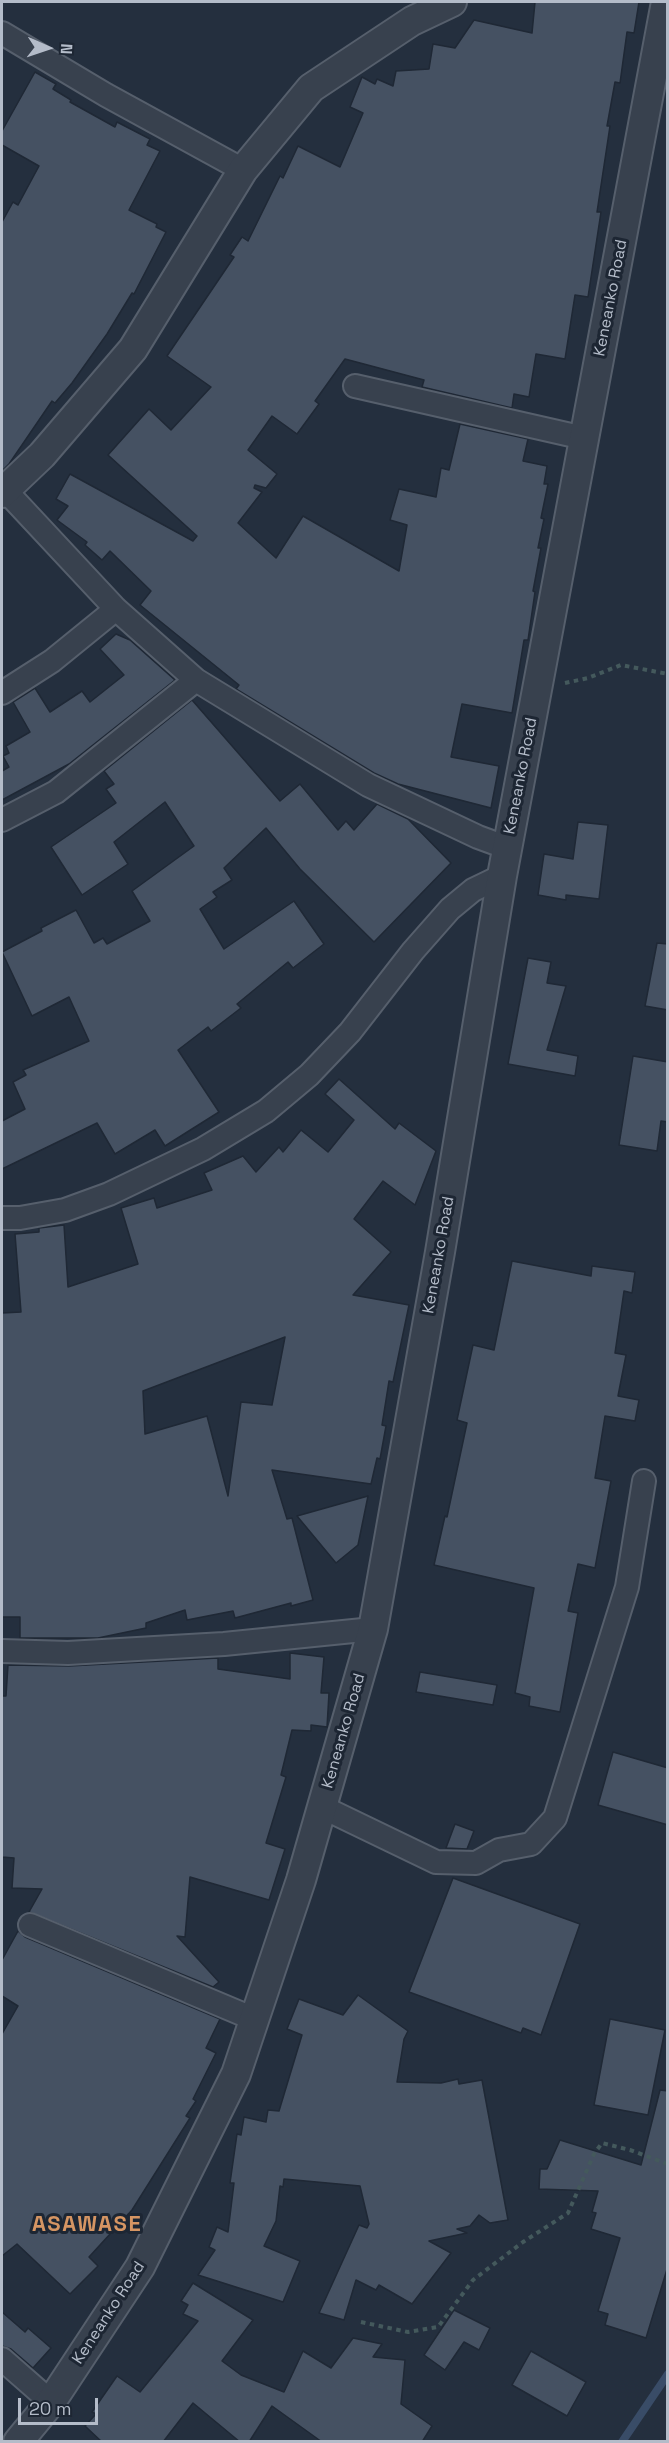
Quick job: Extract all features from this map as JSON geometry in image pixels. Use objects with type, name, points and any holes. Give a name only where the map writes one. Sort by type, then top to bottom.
[{"type":"street","points":[[452,2],[412,21],[311,88],[243,170],[133,349],[42,455],[3,491],[116,609],[196,680],[368,785],[477,837],[508,848]]},
{"type":"street","name":"Keneanko Road","points":[[18,2442],[51,2402],[141,2267],[236,2074],[301,1880],[373,1629],[440,1252],[502,876],[666,2]]},
{"type":"street","points":[[2,33],[105,95],[243,170]]},
{"type":"street","points":[[355,386],[584,438]]},
{"type":"street","points":[[2,693],[52,662],[116,609]]},
{"type":"street","points":[[2,820],[56,792],[196,680]]},
{"type":"street","points":[[2,1218],[20,1218],[65,1210],[109,1194],[203,1149],[266,1111],[309,1075],[351,1032],[413,951],[450,909],[472,890],[502,876]]},
{"type":"street","points":[[322,1808],[436,1862],[476,1863],[499,1850],[531,1844],[555,1818],[627,1587],[644,1481]]},
{"type":"street","points":[[2,1651],[68,1653],[224,1644],[373,1629]]},
{"type":"street","points":[[30,1925],[254,2019]]},
{"type":"street","points":[[2,2359],[51,2402]]},
{"type":"path","points":[[537,689],[588,678],[621,665],[668,674]]},
{"type":"path","points":[[361,2322],[408,2332],[438,2327],[473,2280],[523,2242],[568,2213],[594,2154],[602,2143],[630,2150],[668,2164]]},
{"type":"building","points":[[535,2],[639,2],[634,33],[627,32],[620,83],[615,82],[607,126],[610,126],[597,212],[601,212],[588,297],[575,295],[565,359],[536,354],[529,397],[514,394],[512,408],[422,387],[424,380],[345,359],[315,401],[319,404],[297,434],[272,416],[248,450],[277,474],[266,488],[255,485],[254,488],[262,492],[238,523],[276,558],[303,516],[399,571],[407,525],[390,520],[399,489],[436,497],[441,468],[449,470],[460,424],[528,439],[523,461],[547,466],[544,484],[548,484],[541,518],[544,519],[538,548],[541,548],[533,591],[535,592],[528,640],[524,640],[512,713],[462,704],[451,757],[499,766],[491,808],[398,784],[374,773],[236,689],[239,685],[140,605],[151,591],[110,551],[102,560],[85,545],[87,542],[57,520],[68,506],[56,499],[70,474],[193,541],[197,536],[108,455],[149,409],[171,430],[211,387],[167,356],[234,257],[230,255],[242,237],[248,241],[280,176],[283,178],[298,146],[340,167],[363,113],[350,107],[362,77],[375,84],[377,79],[393,86],[396,71],[429,69],[433,44],[455,48],[474,20],[532,33]]},
{"type":"building","points":[[35,72],[56,84],[53,89],[71,100],[70,102],[115,127],[117,122],[150,139],[147,145],[160,151],[129,210],[157,224],[156,227],[166,232],[134,294],[132,293],[107,334],[72,383],[55,403],[52,401],[2,471],[2,222],[13,202],[18,205],[39,166],[2,145],[2,131]]},
{"type":"building","points":[[116,634],[130,640],[175,680],[69,764],[2,800],[2,771],[9,767],[3,756],[9,753],[6,746],[30,732],[13,702],[35,688],[50,712],[82,691],[90,702],[124,675],[100,649]]},
{"type":"building","points":[[192,700],[280,801],[300,784],[338,830],[346,821],[354,830],[377,804],[408,819],[451,863],[374,942],[300,869],[266,828],[224,868],[232,880],[213,892],[217,897],[200,909],[224,949],[294,901],[324,944],[293,968],[288,962],[237,1004],[241,1008],[211,1031],[208,1027],[178,1050],[219,1112],[165,1146],[155,1130],[115,1154],[97,1123],[2,1169],[2,1121],[25,1109],[13,1082],[26,1075],[23,1070],[89,1041],[69,997],[32,1016],[2,952],[76,910],[94,943],[103,938],[107,944],[150,921],[132,891],[194,846],[165,802],[114,842],[128,864],[82,895],[51,847],[116,803],[106,789],[114,784],[104,771]]},
{"type":"building","points":[[578,822],[608,825],[599,899],[566,895],[566,900],[538,895],[544,854],[573,859]]},
{"type":"building","points":[[657,943],[668,944],[668,1010],[645,1006]]},
{"type":"building","points":[[528,958],[551,962],[547,983],[566,986],[547,1050],[578,1056],[575,1076],[508,1064]]},
{"type":"building","points":[[633,1056],[668,1062],[668,1122],[661,1121],[657,1151],[619,1145]]},
{"type":"building","points":[[339,1079],[395,1129],[399,1123],[436,1151],[415,1205],[383,1181],[354,1219],[391,1252],[353,1295],[409,1305],[393,1382],[389,1381],[382,1425],[386,1426],[380,1459],[377,1458],[371,1484],[272,1470],[287,1519],[292,1518],[313,1600],[291,1606],[291,1603],[235,1618],[233,1611],[187,1620],[185,1610],[146,1623],[146,1628],[98,1638],[20,1638],[20,1617],[2,1617],[2,1313],[21,1312],[15,1234],[39,1232],[39,1228],[64,1225],[68,1287],[138,1264],[121,1208],[154,1198],[157,1208],[212,1190],[204,1173],[243,1156],[256,1172],[279,1147],[283,1152],[301,1130],[328,1152],[354,1120],[325,1094]],"holes":[[[285,1337],[272,1405],[241,1402],[228,1496],[207,1416],[145,1434],[143,1391]]]},
{"type":"building","points":[[512,1261],[591,1276],[592,1266],[635,1272],[632,1293],[624,1291],[615,1353],[626,1355],[618,1396],[639,1400],[635,1421],[605,1416],[595,1478],[611,1481],[595,1568],[578,1564],[568,1611],[578,1613],[560,1712],[529,1706],[530,1697],[515,1693],[534,1588],[434,1565],[467,1423],[457,1420],[473,1345],[494,1350]]},
{"type":"building","points":[[368,1496],[358,1545],[336,1563],[297,1516]]},
{"type":"building","points":[[290,1653],[324,1657],[321,1693],[329,1693],[327,1727],[311,1725],[311,1731],[292,1730],[281,1775],[286,1777],[266,1843],[285,1849],[269,1900],[190,1877],[185,1937],[177,1936],[219,1982],[213,1987],[29,1912],[42,1889],[12,1888],[14,1858],[2,1857],[2,1696],[6,1696],[8,1665],[69,1666],[218,1658],[218,1669],[290,1679]]},
{"type":"building","points":[[420,1672],[497,1685],[493,1705],[416,1692]]},
{"type":"building","points":[[613,1752],[668,1768],[668,1825],[598,1805]]},
{"type":"building","points":[[455,1824],[474,1831],[467,1849],[446,1848]]},
{"type":"building","points":[[453,1878],[580,1924],[541,2035],[523,2028],[521,2033],[409,1992]]},
{"type":"building","points":[[18,1931],[25,1937],[220,2019],[206,2048],[216,2053],[193,2099],[196,2101],[186,2116],[190,2118],[132,2210],[89,2257],[98,2266],[70,2294],[17,2244],[2,2256],[2,2034],[18,2006],[2,1996],[2,1960]]},
{"type":"building","points":[[358,1995],[408,2031],[404,2039],[397,2082],[441,2083],[458,2079],[459,2084],[482,2080],[508,2220],[490,2223],[479,2215],[470,2226],[457,2229],[467,2233],[429,2241],[451,2253],[412,2304],[379,2285],[376,2290],[356,2280],[344,2320],[319,2313],[359,2225],[367,2228],[369,2224],[360,2186],[284,2179],[283,2187],[280,2186],[276,2221],[264,2246],[300,2261],[283,2302],[198,2275],[215,2250],[209,2247],[217,2227],[228,2232],[234,2183],[230,2183],[237,2134],[241,2135],[244,2117],[266,2122],[268,2110],[279,2111],[302,2035],[287,2029],[299,1999],[343,2015]]},
{"type":"building","points":[[610,2019],[665,2030],[648,2115],[594,2105]]},
{"type":"building","points":[[660,2090],[668,2091],[668,2266],[646,2338],[605,2325],[608,2314],[598,2311],[620,2238],[591,2229],[596,2213],[592,2212],[598,2191],[539,2189],[540,2169],[547,2169],[560,2140],[641,2165]]},
{"type":"building","points":[[193,2283],[253,2320],[222,2361],[241,2375],[284,2392],[303,2351],[331,2368],[353,2338],[382,2344],[373,2357],[405,2360],[401,2404],[432,2426],[422,2442],[322,2442],[272,2406],[249,2442],[240,2442],[193,2403],[163,2442],[102,2442],[85,2426],[96,2414],[92,2412],[117,2376],[140,2392],[198,2321],[183,2314],[188,2305],[181,2301]]},
{"type":"building","points":[[454,2310],[490,2328],[479,2350],[464,2342],[445,2370],[424,2355]]},
{"type":"building","points":[[2,2312],[25,2332],[28,2328],[51,2348],[33,2368],[11,2349],[2,2346]]},
{"type":"building","points":[[531,2351],[586,2382],[567,2416],[512,2385]]},
{"type":"waterway","points":[[622,2442],[668,2374]]},
{"type":"district","name":"ASAWASE","points":[[87,2225]]}]
